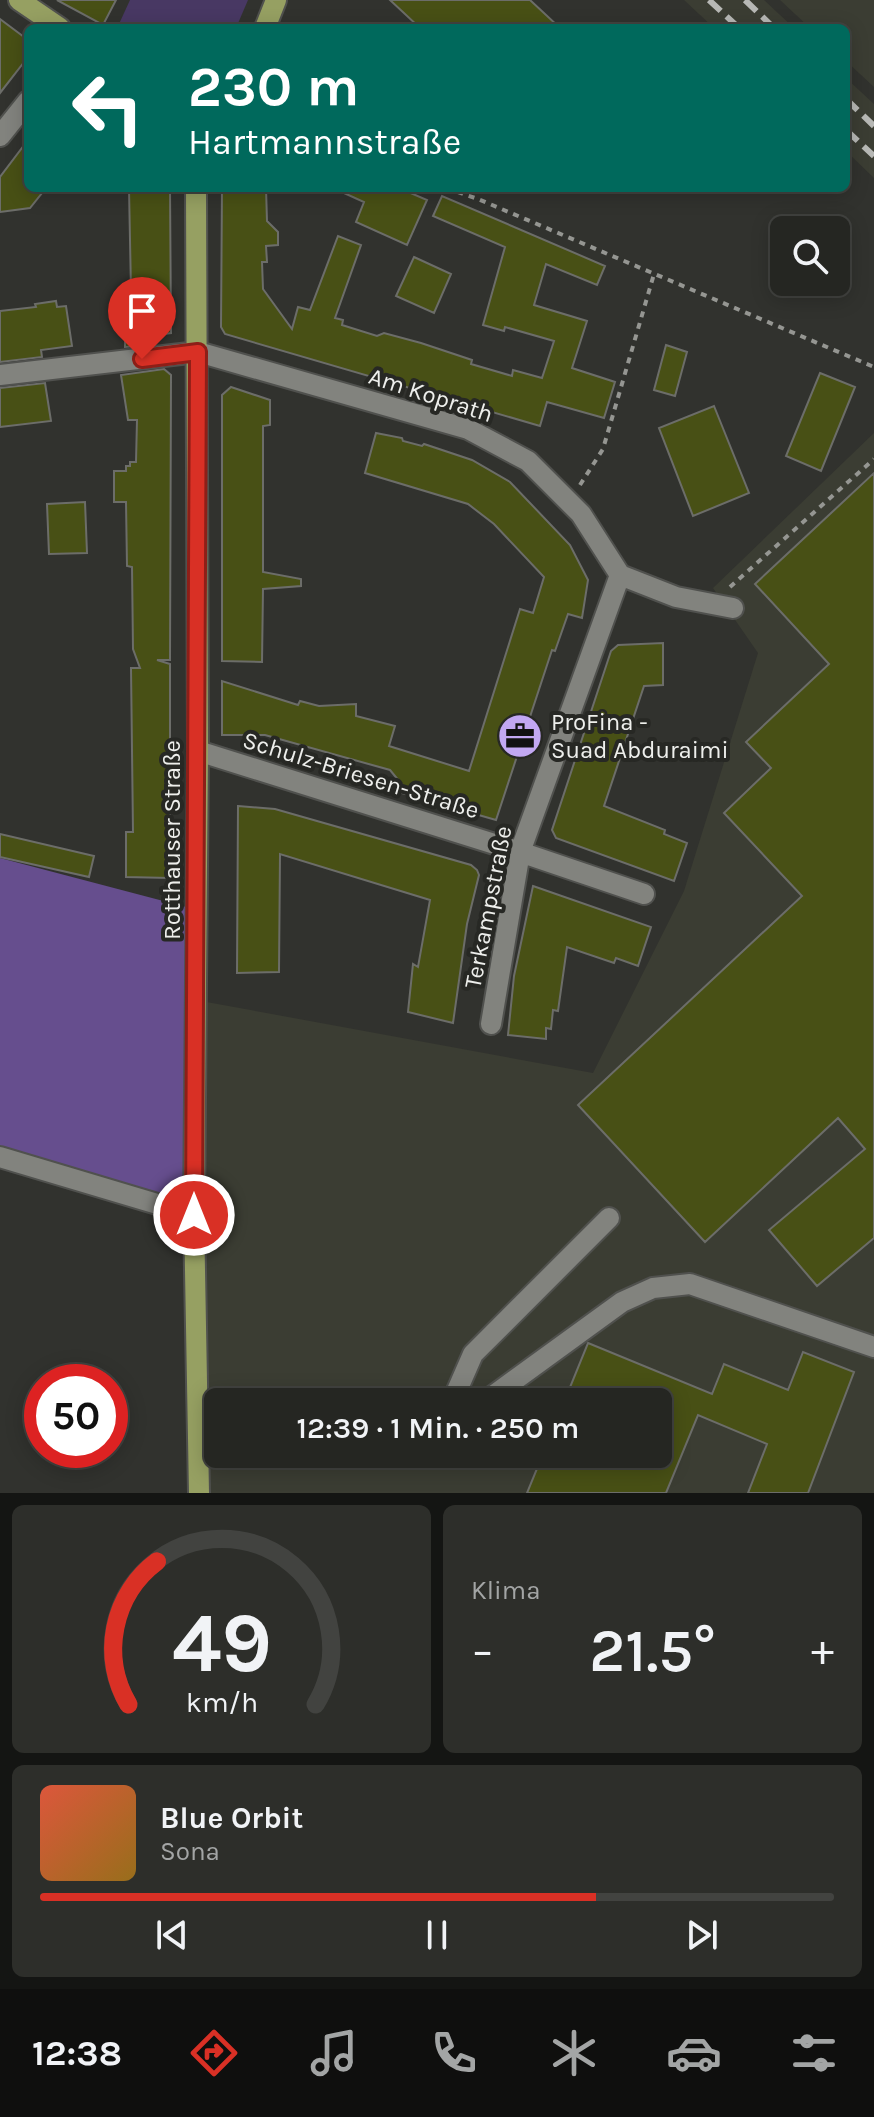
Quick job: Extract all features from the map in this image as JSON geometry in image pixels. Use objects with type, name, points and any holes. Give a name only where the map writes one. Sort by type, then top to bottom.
[{"type":"main road","points":[[19,0],[54,24]]},
{"type":"main road","points":[[267,24],[276,0]]},
{"type":"main road","name":"Rotthauser Straße","points":[[196,192],[198,751],[194,1215],[199,1493]]},
{"type":"street","points":[[0,136],[24,106]]},
{"type":"street","points":[[0,375],[198,352]]},
{"type":"street","name":"Am Koprath","points":[[198,352],[468,429],[528,461],[581,514],[620,575]]},
{"type":"street","points":[[620,575],[676,597],[733,608]]},
{"type":"street","name":"Terkampstraße","points":[[491,1024],[520,852],[620,575]]},
{"type":"street","name":"Schulz-Briesen-Straße","points":[[198,751],[644,894]]},
{"type":"street","points":[[0,1157],[194,1215]]},
{"type":"street","points":[[458,1388],[473,1354],[609,1218]]},
{"type":"street","points":[[504,1388],[622,1302],[653,1288],[690,1284],[874,1347]]},
{"type":"path","points":[[458,192],[874,367]]},
{"type":"path","points":[[569,502],[603,449],[654,274]]},
{"type":"path","points":[[710,604],[874,459]]},
{"type":"shaded area","points":[[130,0],[248,0],[238,24],[119,24]]},
{"type":"shaded area","points":[[684,0],[764,0],[790,24],[710,24]]},
{"type":"shaded area","points":[[780,0],[874,0],[874,87],[850,65],[850,24],[806,24]]},
{"type":"shaded area","points":[[850,82],[874,104],[874,178],[850,155]]},
{"type":"shaded area","points":[[874,433],[874,1493],[205,1493],[205,1468],[672,1468],[672,1388],[204,1388],[201,1001],[593,1073],[684,891],[758,653],[713,588]]},
{"type":"shaded area","points":[[0,858],[190,908],[187,1206],[0,1151]]},
{"type":"building","points":[[57,0],[116,0],[101,24]]},
{"type":"building","points":[[390,0],[530,0],[556,24],[416,24]]},
{"type":"building","points":[[0,19],[24,37],[24,62],[0,93]]},
{"type":"building","points":[[24,145],[24,192],[43,192],[30,208],[0,212],[0,177]]},
{"type":"building","points":[[129,192],[170,192],[171,333],[131,338],[139,346],[125,347],[126,291],[131,291]]},
{"type":"building","points":[[222,192],[266,192],[267,221],[278,232],[278,245],[266,246],[267,262],[262,262],[263,289],[292,329],[298,307],[310,310],[338,236],[361,245],[335,318],[343,320],[342,325],[377,336],[384,333],[421,343],[472,360],[471,364],[512,376],[513,370],[542,378],[554,341],[505,327],[504,331],[483,325],[505,247],[433,216],[442,196],[605,266],[597,285],[546,264],[534,305],[587,321],[572,368],[615,382],[604,418],[547,402],[540,426],[225,334],[221,327]]},
{"type":"building","points":[[342,192],[408,192],[427,200],[407,245],[356,222],[364,202]]},
{"type":"building","points":[[414,257],[451,274],[434,313],[396,296]]},
{"type":"building","points":[[56,301],[57,307],[66,306],[72,346],[41,350],[42,357],[0,362],[0,311]]},
{"type":"building","points":[[666,345],[687,352],[675,396],[654,390]]},
{"type":"building","points":[[164,369],[171,375],[170,660],[157,660],[170,664],[170,878],[126,877],[126,832],[133,832],[131,668],[140,668],[133,649],[132,567],[127,566],[126,502],[114,502],[114,471],[126,471],[130,462],[136,462],[137,420],[128,420],[121,375]]},
{"type":"building","points":[[820,373],[855,387],[821,471],[786,456]]},
{"type":"building","points":[[45,383],[51,421],[0,427],[0,388]]},
{"type":"building","points":[[231,387],[270,400],[270,425],[263,426],[263,572],[301,579],[301,586],[263,589],[262,662],[222,661],[222,395]]},
{"type":"building","points":[[714,406],[749,493],[693,516],[659,428]]},
{"type":"building","points":[[376,433],[424,444],[472,460],[510,482],[570,545],[588,580],[582,618],[568,614],[555,651],[552,650],[496,820],[402,793],[404,787],[390,770],[265,735],[222,735],[222,681],[298,705],[300,701],[319,706],[356,704],[356,716],[395,726],[389,746],[469,771],[520,609],[533,613],[544,577],[494,524],[468,504],[365,473]]},
{"type":"building","points":[[874,473],[874,1238],[817,1286],[769,1230],[865,1149],[838,1118],[705,1242],[578,1105],[802,896],[724,813],[771,768],[746,742],[829,664],[755,584]]},
{"type":"building","points":[[85,502],[87,553],[49,554],[47,504]]},
{"type":"building","points":[[663,643],[663,685],[644,686],[604,806],[665,830],[664,834],[687,843],[674,881],[556,838],[552,830],[611,651],[618,645]]},
{"type":"building","points":[[238,806],[275,809],[471,865],[477,870],[479,875],[467,924],[453,1023],[408,1012],[413,964],[418,967],[430,900],[280,854],[279,972],[237,973]]},
{"type":"building","points":[[0,834],[94,856],[89,877],[0,857]]},
{"type":"building","points":[[533,886],[651,927],[638,966],[616,958],[614,963],[567,947],[558,1011],[553,1010],[551,1029],[546,1028],[546,1039],[508,1035],[514,976]]},
{"type":"building","points":[[588,1343],[712,1394],[724,1364],[788,1390],[803,1352],[854,1372],[808,1493],[748,1493],[767,1444],[698,1415],[666,1493],[527,1493],[537,1468],[672,1468],[672,1388],[570,1388]]},
{"type":"railway","points":[[709,0],[735,24]]},
{"type":"railway","points":[[745,0],[770,24]]},
{"type":"railway","points":[[850,103],[874,126]]},
{"type":"railway","points":[[850,134],[874,156]]},
{"type":"place","name":"ProFina - Suad Abduraimi","points":[[520,736]]},
{"type":"route","points":[[142,359],[198,352],[194,1215]]}]
